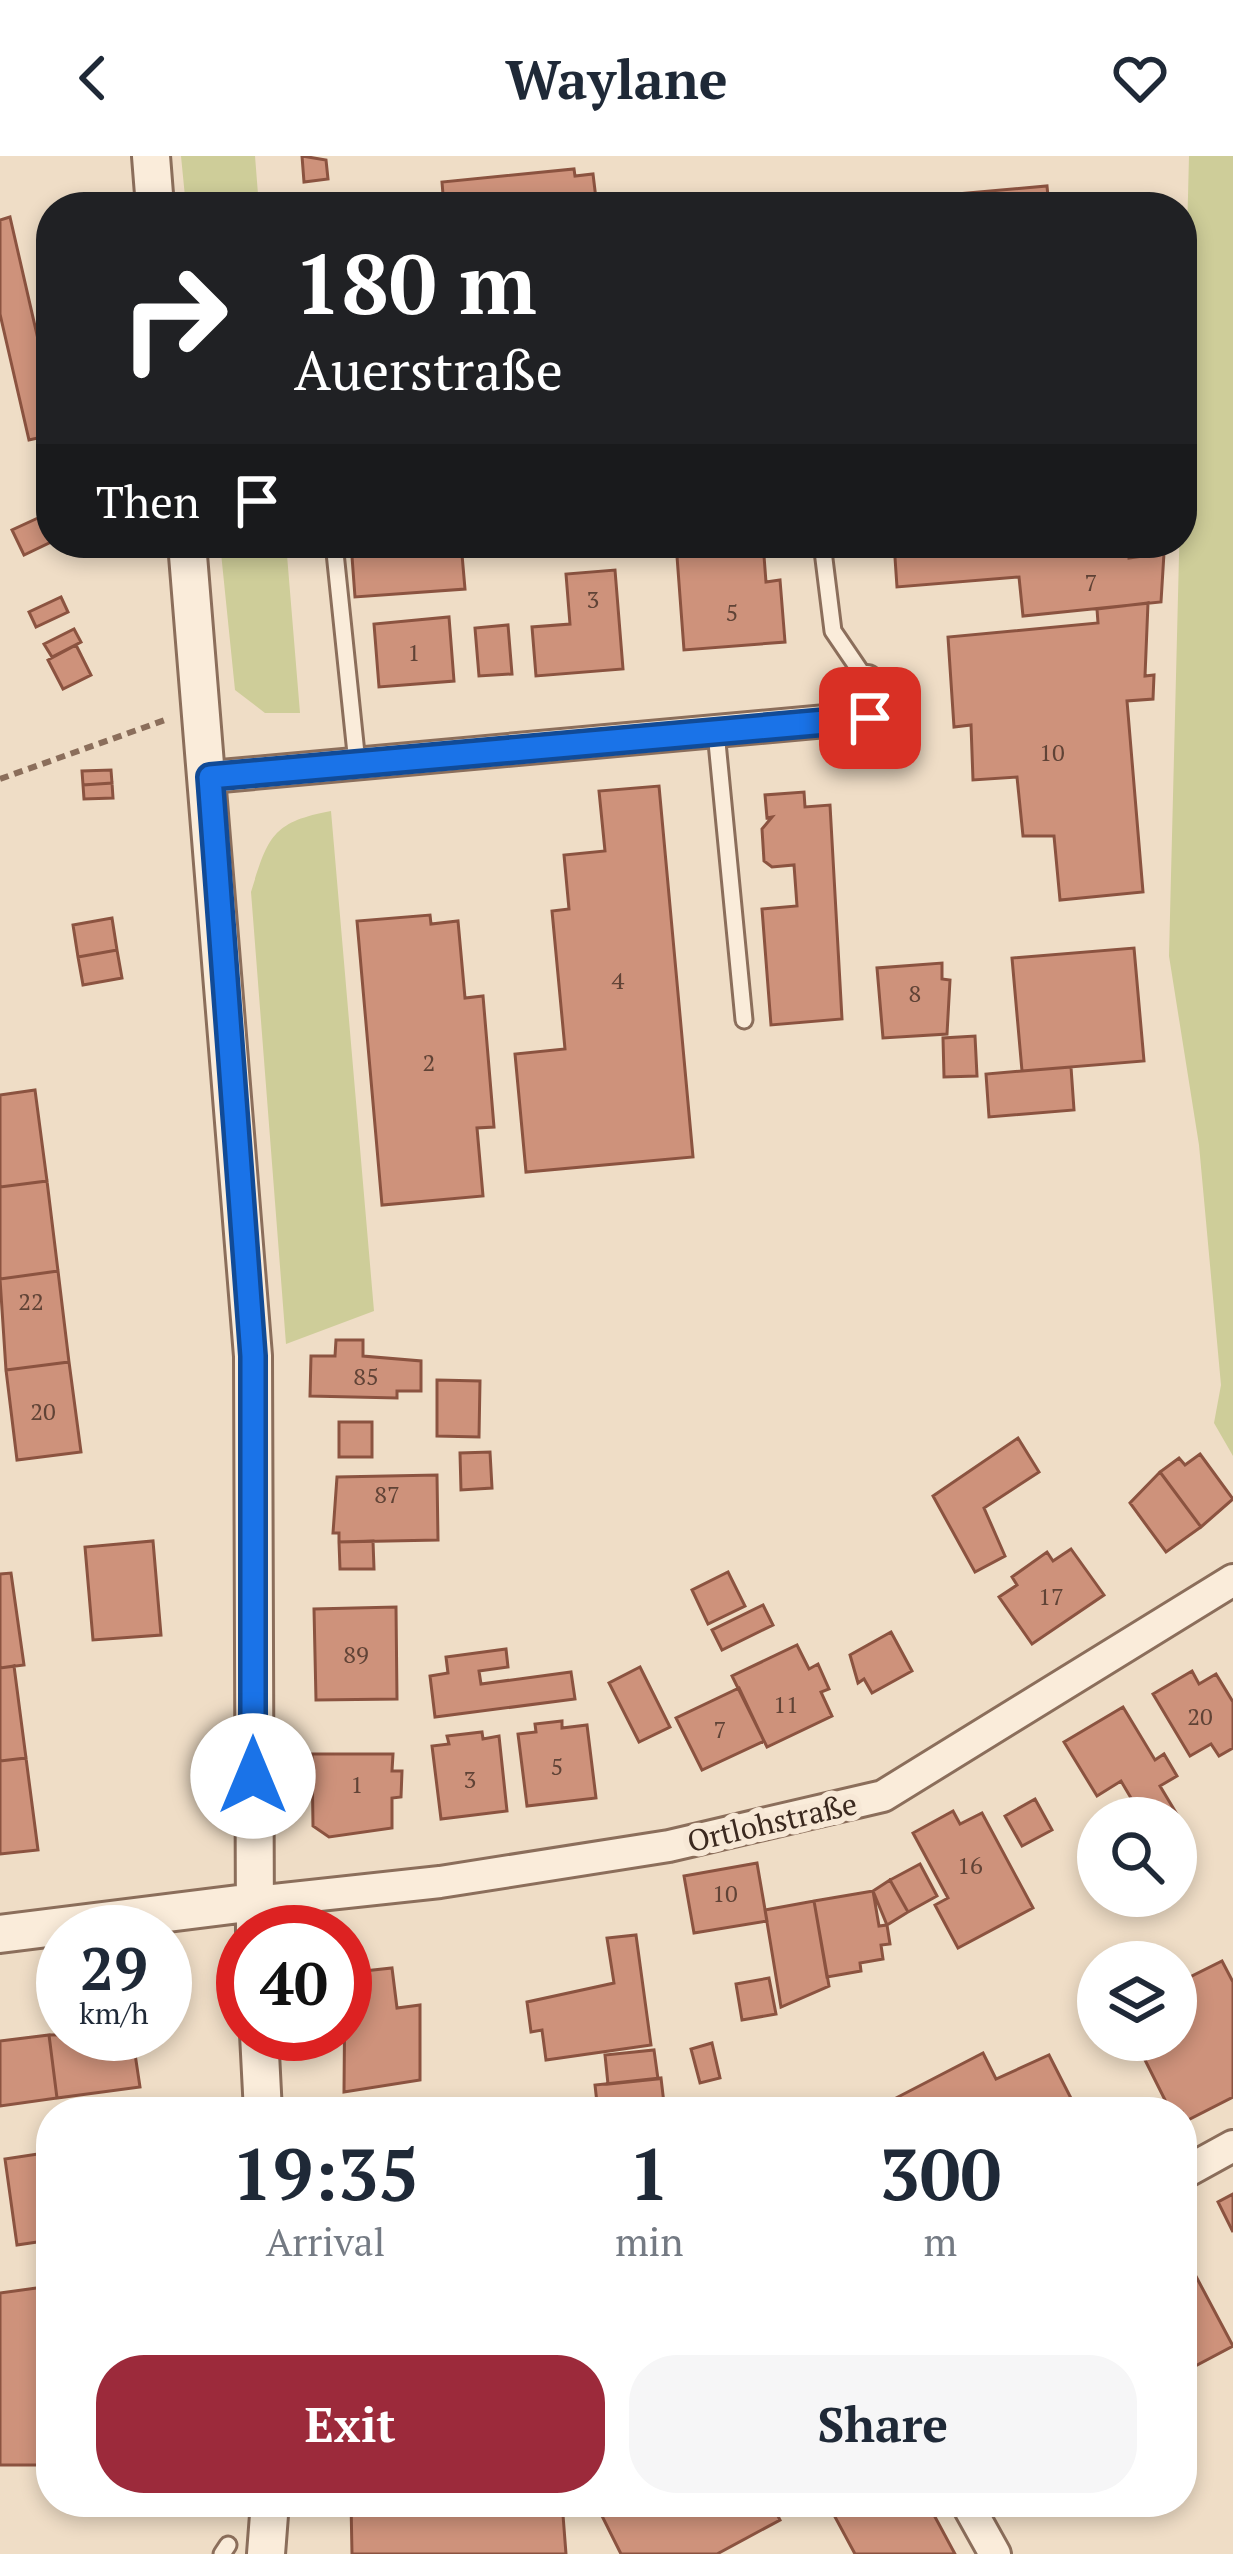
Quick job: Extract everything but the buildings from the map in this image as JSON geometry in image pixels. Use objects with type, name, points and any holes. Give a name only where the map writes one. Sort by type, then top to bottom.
[{"type":"street","points":[[151,156],[154,192]]},
{"type":"street","points":[[188,558],[210,777],[253,1356],[254,1905]]},
{"type":"street","points":[[210,777],[870,718],[866,680]]},
{"type":"street","name":"Ortlohstraße","points":[[318,1905],[669,1846],[883,1796],[1233,1580]]},
{"type":"street","points":[[0,1934],[216,1920]]},
{"type":"street","points":[[261,2061],[262,2097]]},
{"type":"street","points":[[1197,2166],[1233,2146]]},
{"type":"street","points":[[266,2554],[269,2517]]},
{"type":"street","points":[[974,2517],[995,2554]]},
{"type":"lane","points":[[336,558],[357,763]]},
{"type":"lane","points":[[824,558],[832,631],[866,680]]},
{"type":"lane","points":[[716,732],[744,1020]]},
{"type":"path","points":[[0,779],[203,706]]},
{"type":"shaded area","points":[[181,156],[255,156],[258,192],[185,192]]},
{"type":"shaded area","points":[[1189,156],[1233,156],[1233,1456],[1214,1423],[1221,1385],[1199,1145],[1169,956],[1179,558],[1197,558],[1197,192],[1188,192]]},
{"type":"shaded area","points":[[222,558],[287,558],[300,713],[265,713],[235,690]]},
{"type":"shaded area","points":[[331,811],[374,1311],[286,1344],[251,892],[275,835],[296,821]]},
{"type":"route","points":[[253,1776],[253,1356],[210,777],[870,718]]}]
